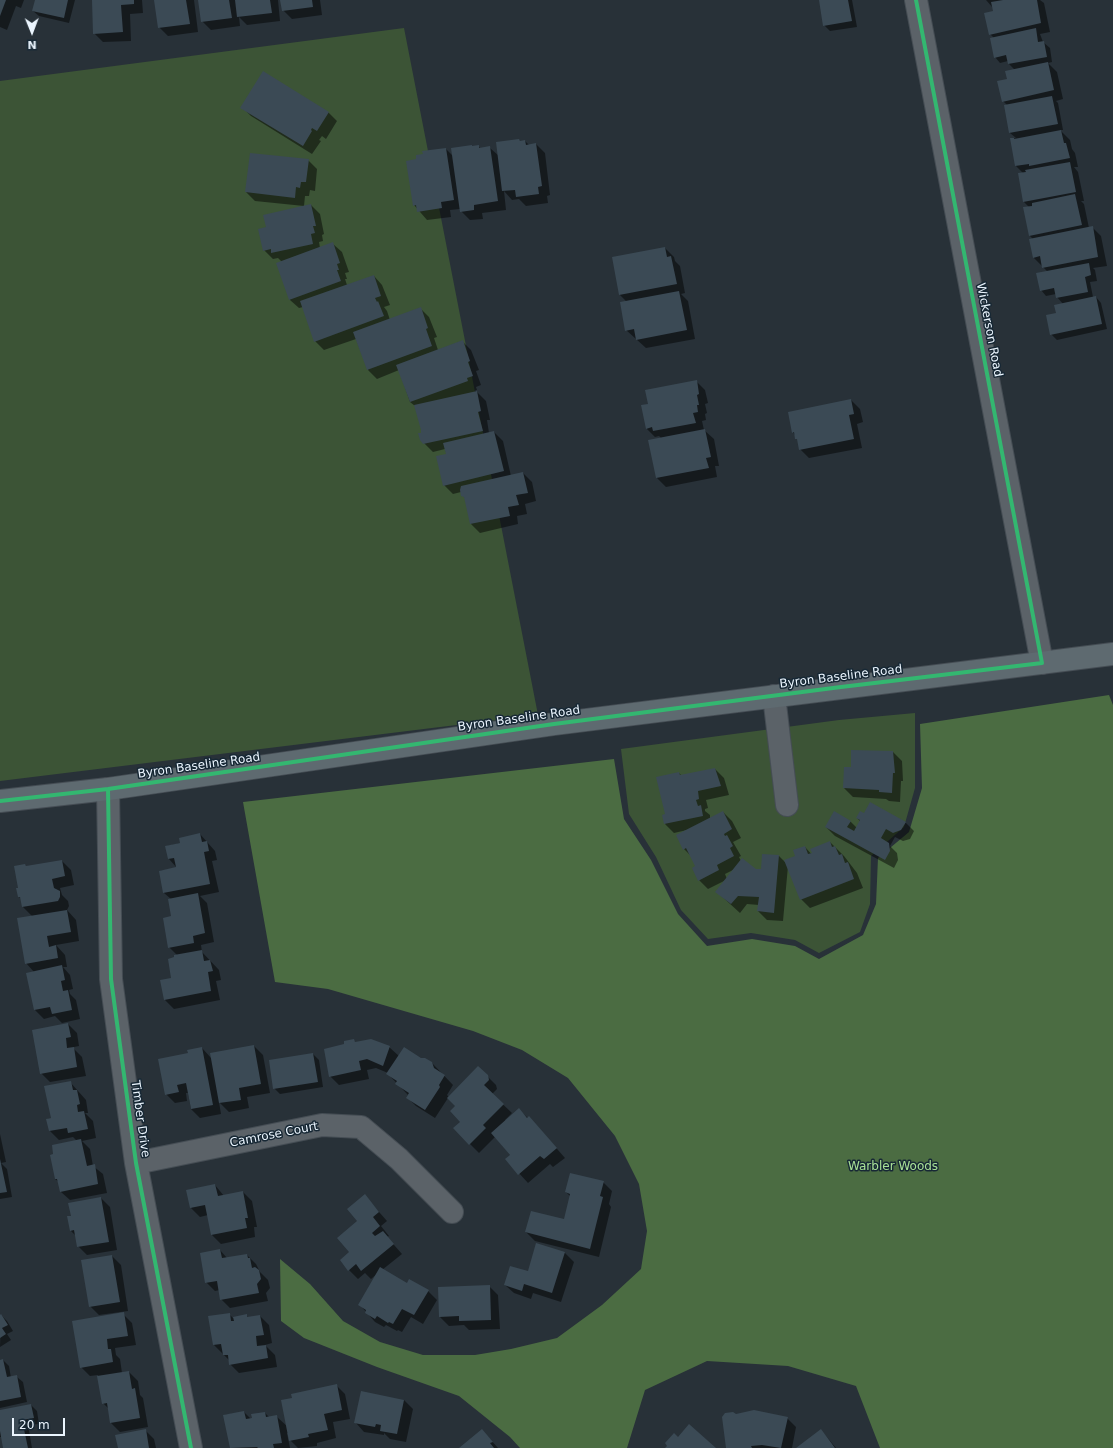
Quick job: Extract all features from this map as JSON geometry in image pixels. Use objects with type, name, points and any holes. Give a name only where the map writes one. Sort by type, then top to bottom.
[{"type":"main road","name":"Byron Baseline Road","points":[[0,801],[108,789],[554,724],[1113,654]]},
{"type":"street","name":"Wickerson Road","points":[[916,0],[1042,663]]},
{"type":"street","points":[[774,696],[786,805]]},
{"type":"street","name":"Timber Drive","points":[[108,789],[110,979],[136,1163],[191,1448]]},
{"type":"street","name":"Camrose Court","points":[[136,1163],[322,1125],[361,1127],[399,1158],[452,1212]]},
{"type":"green space","points":[[404,28],[538,715],[0,781],[0,81]]},
{"type":"green space","name":"Warbler Woods","points":[[1109,695],[1113,705],[1113,1448],[880,1448],[856,1386],[788,1366],[707,1361],[645,1390],[627,1448],[520,1448],[510,1437],[459,1396],[377,1367],[304,1338],[281,1321],[280,1259],[310,1284],[343,1321],[380,1342],[423,1355],[475,1355],[511,1349],[557,1338],[602,1305],[641,1269],[647,1231],[639,1184],[615,1136],[568,1078],[522,1050],[473,1031],[328,989],[275,982],[243,802],[614,759],[624,819],[651,860],[678,914],[707,946],[752,939],[795,946],[819,959],[863,935],[876,904],[878,858],[909,832],[922,788],[920,724]]},
{"type":"green space","points":[[915,713],[915,788],[904,827],[871,856],[870,904],[860,932],[819,953],[795,940],[751,933],[708,939],[681,910],[656,857],[629,814],[621,749],[839,720]]},
{"type":"building","points":[[0,0],[6,0],[0,16]]},
{"type":"building","points":[[35,0],[68,0],[64,18],[32,11]]},
{"type":"building","points":[[92,0],[134,0],[134,4],[121,5],[123,32],[93,34]]},
{"type":"building","points":[[154,0],[186,0],[190,24],[158,28]]},
{"type":"building","points":[[198,0],[229,0],[232,18],[201,22]]},
{"type":"building","points":[[235,0],[270,0],[272,13],[237,17]]},
{"type":"building","points":[[280,0],[312,0],[313,7],[282,11]]},
{"type":"building","points":[[819,0],[848,0],[852,21],[823,26]]},
{"type":"building","points":[[1003,0],[1037,0],[1041,23],[989,35],[984,13],[993,11],[991,2]]},
{"type":"building","points":[[1036,28],[1038,42],[1044,41],[1047,57],[1008,64],[1006,55],[994,58],[990,38]]},
{"type":"building","points":[[1048,62],[1054,90],[1002,102],[997,81],[1007,79],[1005,71]]},
{"type":"building","points":[[263,71],[329,112],[317,131],[312,128],[312,131],[303,146],[240,108]]},
{"type":"building","points":[[1052,96],[1058,124],[1009,133],[1004,105]]},
{"type":"building","points":[[1061,130],[1070,158],[1029,166],[1029,164],[1015,166],[1010,138],[1014,139]]},
{"type":"building","points":[[519,139],[520,141],[525,140],[526,145],[536,143],[542,186],[538,187],[539,194],[516,197],[515,190],[502,191],[496,142]]},
{"type":"building","points":[[479,145],[479,148],[490,146],[498,201],[474,205],[474,210],[460,212],[451,148]]},
{"type":"building","points":[[446,148],[454,200],[441,202],[442,208],[417,212],[416,205],[413,206],[406,161],[416,159],[416,155],[423,154],[422,151]]},
{"type":"building","points":[[250,153],[309,159],[306,182],[301,182],[300,188],[296,187],[295,198],[245,192]]},
{"type":"building","points":[[1070,162],[1076,192],[1023,202],[1018,173],[1026,172],[1025,170]]},
{"type":"building","points":[[1075,194],[1082,225],[1029,236],[1023,207],[1032,206],[1032,203]]},
{"type":"building","points":[[311,204],[316,226],[313,226],[315,233],[311,234],[313,244],[271,253],[271,249],[263,251],[258,229],[266,227],[263,215]]},
{"type":"building","points":[[1093,226],[1098,257],[1042,268],[1040,256],[1033,258],[1029,239]]},
{"type":"building","points":[[333,242],[340,263],[337,264],[339,270],[337,270],[341,281],[289,300],[276,263]]},
{"type":"building","points":[[665,247],[667,257],[671,256],[677,284],[619,295],[612,257]]},
{"type":"building","points":[[1089,263],[1091,275],[1085,277],[1088,292],[1056,298],[1054,288],[1040,291],[1036,273]]},
{"type":"building","points":[[374,275],[381,296],[375,298],[377,302],[378,301],[384,316],[314,342],[300,301]]},
{"type":"building","points":[[679,291],[687,330],[636,340],[634,329],[625,331],[620,302]]},
{"type":"building","points":[[1096,296],[1102,324],[1050,335],[1046,315],[1056,313],[1054,305]]},
{"type":"building","points":[[421,307],[432,346],[367,370],[353,332]]},
{"type":"building","points":[[463,340],[473,376],[467,378],[468,381],[410,402],[396,365]]},
{"type":"building","points":[[697,380],[699,405],[697,405],[698,412],[693,413],[696,423],[653,431],[652,427],[646,429],[641,405],[648,404],[645,390]]},
{"type":"building","points":[[477,391],[481,411],[478,412],[483,431],[423,444],[418,433],[421,433],[421,430],[414,405]]},
{"type":"building","points":[[851,399],[854,414],[849,415],[854,439],[799,450],[797,439],[795,439],[794,432],[792,433],[788,412]]},
{"type":"building","points":[[705,429],[711,457],[706,458],[709,468],[656,478],[648,440]]},
{"type":"building","points":[[494,431],[504,471],[443,486],[436,456],[446,454],[443,443]]},
{"type":"building","points":[[523,472],[528,493],[516,495],[519,505],[508,507],[510,516],[470,524],[464,497],[461,496],[461,486]]},
{"type":"building","points":[[851,750],[893,751],[895,773],[893,773],[892,793],[879,792],[879,790],[843,788],[844,767],[851,767]]},
{"type":"building","points":[[715,768],[721,786],[698,791],[699,799],[696,800],[698,806],[701,805],[703,816],[664,824],[662,815],[665,814],[656,777],[679,772],[680,775]]},
{"type":"building","points":[[870,802],[906,822],[901,830],[893,833],[886,829],[881,838],[889,843],[890,851],[885,860],[825,827],[834,811],[851,821],[847,827],[854,831],[860,820],[856,818],[860,811],[864,813]]},
{"type":"building","points":[[723,811],[732,829],[724,834],[725,836],[727,835],[733,846],[730,848],[734,856],[717,865],[719,870],[698,881],[692,868],[695,866],[686,848],[683,850],[676,835]]},
{"type":"building","points":[[200,833],[202,842],[207,841],[209,851],[204,852],[210,884],[163,893],[159,871],[176,867],[174,858],[168,859],[165,846],[180,843],[179,838]]},
{"type":"building","points":[[830,841],[832,847],[835,846],[839,855],[842,854],[845,863],[848,862],[854,879],[800,900],[784,860],[795,856],[793,850],[805,846],[808,854],[812,853],[810,849]]},
{"type":"building","points":[[762,854],[779,855],[774,913],[757,911],[759,897],[738,896],[731,904],[715,892],[742,858],[756,869],[761,869]]},
{"type":"building","points":[[62,860],[65,876],[52,879],[54,888],[60,891],[58,901],[22,907],[16,888],[18,888],[14,866],[25,864],[26,866]]},
{"type":"building","points":[[198,893],[205,933],[193,936],[194,943],[168,948],[163,918],[171,916],[168,899]]},
{"type":"building","points":[[67,910],[71,932],[47,936],[49,947],[56,945],[58,958],[25,964],[17,918]]},
{"type":"building","points":[[202,950],[204,961],[210,960],[213,971],[208,972],[211,991],[164,1000],[160,980],[171,978],[168,959],[174,957],[174,955]]},
{"type":"building","points":[[62,965],[65,980],[61,981],[63,991],[68,990],[72,1010],[52,1014],[50,1007],[34,1010],[26,973]]},
{"type":"building","points":[[68,1023],[71,1037],[66,1038],[67,1048],[74,1047],[77,1067],[40,1074],[32,1030]]},
{"type":"building","points":[[354,1039],[355,1042],[371,1039],[390,1046],[383,1066],[367,1059],[359,1061],[361,1070],[329,1077],[324,1049],[344,1044],[344,1041]]},
{"type":"building","points":[[254,1045],[261,1084],[239,1088],[241,1100],[219,1103],[210,1053]]},
{"type":"building","points":[[202,1047],[213,1105],[191,1109],[186,1083],[177,1085],[179,1092],[165,1095],[158,1059],[188,1053],[187,1050]]},
{"type":"building","points":[[404,1047],[421,1058],[425,1058],[432,1062],[434,1068],[445,1075],[439,1085],[440,1087],[425,1110],[406,1098],[409,1093],[395,1084],[397,1081],[386,1074]]},
{"type":"building","points":[[313,1053],[318,1082],[273,1089],[269,1060]]},
{"type":"building","points":[[478,1066],[488,1075],[489,1080],[484,1085],[504,1104],[483,1125],[486,1128],[469,1145],[453,1128],[460,1122],[450,1111],[455,1106],[447,1098]]},
{"type":"building","points":[[71,1081],[73,1090],[77,1090],[80,1104],[77,1105],[78,1112],[84,1111],[88,1129],[68,1133],[67,1128],[49,1131],[46,1119],[51,1118],[44,1086]]},
{"type":"building","points":[[519,1108],[527,1118],[529,1116],[557,1148],[544,1159],[540,1156],[518,1175],[505,1159],[510,1155],[491,1133]]},
{"type":"building","points":[[81,1139],[87,1166],[95,1164],[98,1184],[60,1192],[57,1179],[55,1179],[50,1155],[53,1154],[52,1145]]},
{"type":"building","points":[[0,1159],[7,1192],[0,1193]]},
{"type":"building","points":[[570,1173],[604,1181],[600,1196],[603,1197],[590,1249],[525,1232],[531,1211],[564,1219],[570,1194],[565,1192]]},
{"type":"building","points":[[215,1184],[218,1196],[243,1191],[248,1218],[245,1218],[247,1228],[211,1235],[205,1205],[190,1208],[186,1190]]},
{"type":"building","points":[[365,1194],[379,1212],[373,1217],[380,1226],[372,1233],[375,1236],[383,1231],[394,1244],[361,1271],[356,1264],[348,1271],[340,1260],[349,1252],[337,1238],[357,1221],[347,1209]]},
{"type":"building","points":[[101,1197],[109,1242],[77,1247],[74,1230],[70,1231],[67,1216],[71,1216],[68,1203]]},
{"type":"building","points":[[536,1243],[565,1252],[552,1293],[524,1284],[522,1291],[504,1285],[510,1266],[528,1271]]},
{"type":"building","points":[[220,1249],[222,1258],[247,1254],[248,1258],[250,1258],[252,1268],[255,1267],[259,1270],[261,1279],[257,1284],[259,1293],[220,1300],[217,1281],[205,1283],[200,1253]]},
{"type":"building","points":[[112,1255],[120,1302],[89,1307],[81,1260]]},
{"type":"building","points":[[380,1267],[407,1283],[409,1279],[429,1290],[414,1315],[402,1309],[393,1324],[388,1323],[377,1316],[375,1319],[365,1313],[366,1310],[358,1305]]},
{"type":"building","points":[[490,1285],[491,1320],[459,1321],[459,1316],[439,1317],[438,1287]]},
{"type":"building","points":[[124,1312],[128,1336],[107,1339],[108,1349],[111,1349],[113,1362],[80,1368],[72,1321]]},
{"type":"building","points":[[230,1313],[231,1321],[234,1321],[233,1317],[247,1314],[247,1317],[260,1315],[264,1335],[256,1336],[257,1346],[266,1345],[268,1358],[229,1365],[228,1355],[223,1355],[221,1344],[213,1345],[208,1316]]},
{"type":"building","points":[[1,1314],[8,1325],[2,1328],[6,1334],[0,1338],[0,1315]]},
{"type":"building","points":[[3,1359],[7,1377],[17,1375],[21,1397],[0,1401],[0,1360]]},
{"type":"building","points":[[129,1371],[132,1389],[135,1388],[140,1418],[110,1423],[107,1403],[102,1404],[97,1376]]},
{"type":"building","points":[[337,1384],[342,1410],[324,1414],[328,1430],[308,1434],[309,1437],[289,1441],[281,1400],[292,1398],[291,1394]]},
{"type":"building","points":[[361,1391],[404,1400],[397,1434],[380,1431],[381,1425],[376,1424],[375,1427],[354,1423]]},
{"type":"building","points":[[31,1404],[34,1418],[22,1420],[28,1448],[3,1448],[0,1431],[0,1410]]},
{"type":"building","points":[[754,1410],[788,1417],[781,1448],[762,1445],[751,1446],[752,1448],[726,1448],[722,1417],[725,1413],[733,1412],[736,1414]]},
{"type":"building","points":[[244,1411],[246,1419],[252,1418],[251,1414],[265,1412],[266,1417],[277,1415],[282,1443],[273,1444],[274,1448],[230,1448],[223,1415]]},
{"type":"building","points":[[689,1424],[716,1448],[665,1448],[667,1446],[665,1443],[674,1433],[678,1437]]},
{"type":"building","points":[[146,1429],[149,1448],[118,1448],[115,1435]]},
{"type":"building","points":[[482,1429],[493,1442],[490,1443],[494,1448],[459,1448]]},
{"type":"building","points":[[821,1429],[835,1448],[796,1448]]},
{"type":"cycle path","points":[[0,801],[108,789],[554,724],[1042,663],[916,0]]},
{"type":"cycle path","points":[[108,789],[111,979],[136,1163],[191,1448]]}]
